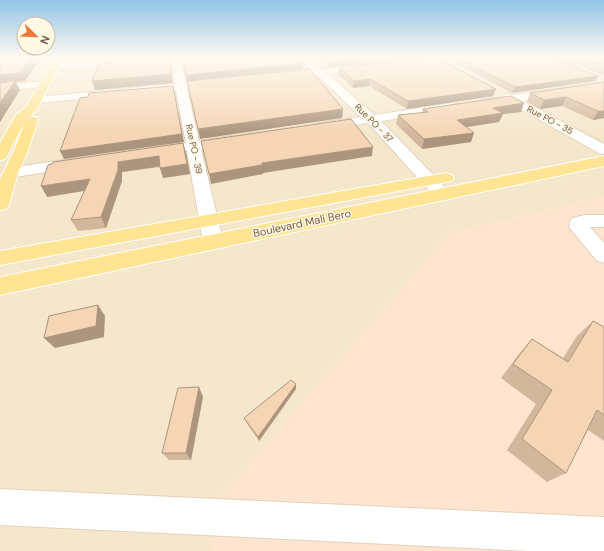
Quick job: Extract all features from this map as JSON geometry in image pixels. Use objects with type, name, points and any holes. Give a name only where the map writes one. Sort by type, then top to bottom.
[{"type":"main road","points":[[0,156],[20,119],[34,104],[46,84]]},
{"type":"main road","points":[[0,205],[10,173],[22,151],[23,142],[33,117],[34,104]]},
{"type":"main road","name":"Boulevard Mali Bero","points":[[0,286],[213,241],[436,187],[603,152]]},
{"type":"main road","name":"Boulevard Mali Bero","points":[[0,258],[209,220],[436,187]]},
{"type":"street","name":"Rue PO - 39","points":[[180,83],[213,241]]},
{"type":"street","points":[[34,104],[220,83]]},
{"type":"street","name":"Rue PO - 37","points":[[331,83],[371,120],[436,187]]},
{"type":"street","points":[[0,88],[46,84]]},
{"type":"street","points":[[309,129],[604,85]]},
{"type":"street","name":"Rue PO - 35","points":[[490,88],[603,152]]},
{"type":"street","points":[[140,154],[240,139]]},
{"type":"street","points":[[10,173],[94,161]]},
{"type":"street","points":[[604,221],[579,222],[579,227],[604,256]]},
{"type":"street","points":[[0,507],[604,536]]},
{"type":"shaded area","points":[[0,83],[604,83],[604,551],[0,551]]},
{"type":"shaded area","points":[[604,197],[604,551],[210,551],[215,504],[451,232]]},
{"type":"building","points":[[0,83],[14,83],[0,103]]},
{"type":"building","points":[[187,83],[321,83],[343,109],[198,129]]},
{"type":"building","points":[[376,83],[484,83],[496,89],[408,101]]},
{"type":"building","points":[[506,83],[547,83],[515,87]]},
{"type":"building","points":[[604,83],[604,111],[598,111],[566,97],[544,100],[530,93]]},
{"type":"building","points":[[173,86],[182,134],[60,151],[80,98],[88,97],[89,93]]},
{"type":"building","points":[[511,96],[524,103],[493,108],[503,113],[457,120],[474,133],[424,139],[398,115],[428,112],[423,109]]},
{"type":"building","points":[[351,119],[373,147],[262,163],[262,165],[209,174],[201,141]]},
{"type":"building","points":[[183,143],[187,164],[160,168],[159,156],[118,162],[118,170],[101,217],[71,220],[90,179],[41,186],[48,165],[52,164],[53,162]]},
{"type":"building","points":[[98,305],[96,326],[44,338],[49,316]]},
{"type":"building","points":[[593,321],[604,327],[604,415],[597,410],[566,473],[522,439],[552,390],[513,364],[532,339],[568,362]]},
{"type":"building","points":[[291,380],[296,384],[258,437],[244,418]]},
{"type":"building","points":[[199,387],[186,453],[162,453],[178,388]]}]
